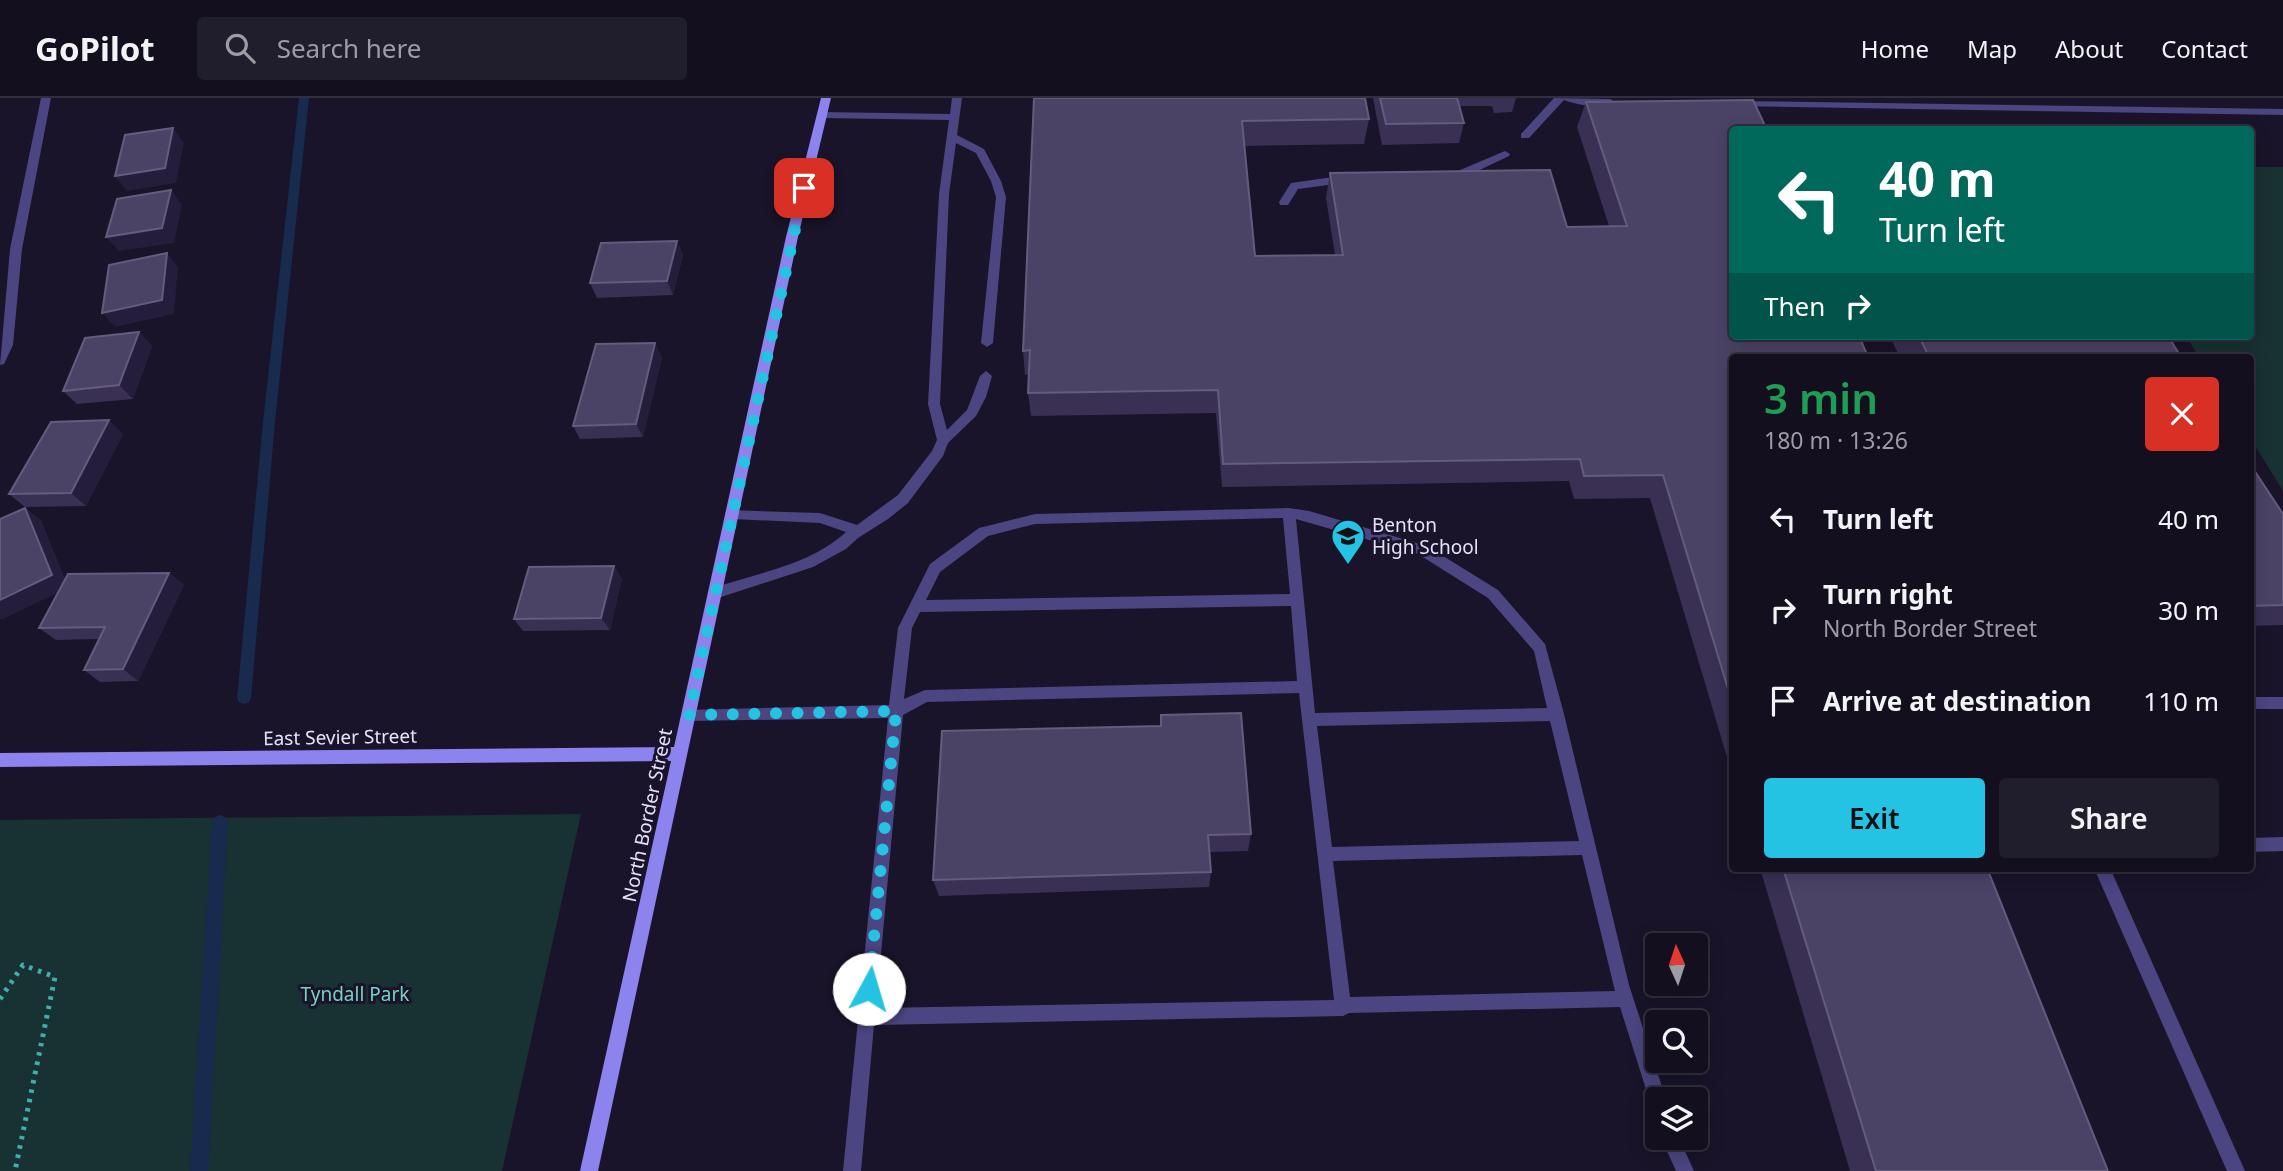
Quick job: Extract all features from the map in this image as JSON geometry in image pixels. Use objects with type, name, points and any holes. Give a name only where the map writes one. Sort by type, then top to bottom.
[{"type":"street","points":[[0,361],[7,345],[16,248],[47,98]]},
{"type":"street","name":"North Border Street","points":[[589,1171],[826,98]]},
{"type":"street","points":[[943,440],[934,404],[944,194],[957,98]]},
{"type":"street","points":[[1525,136],[1560,98]]},
{"type":"street","points":[[1567,98],[1578,102],[1618,102]]},
{"type":"street","points":[[1725,104],[2283,112]]},
{"type":"street","points":[[822,115],[955,117]]},
{"type":"street","points":[[952,137],[980,151],[1001,197],[987,343]]},
{"type":"street","points":[[1441,177],[1463,174],[1505,155]]},
{"type":"street","points":[[1284,202],[1295,186],[1335,179],[1359,179]]},
{"type":"street","points":[[0,251],[16,248]]},
{"type":"street","points":[[715,593],[799,567],[846,542],[853,534],[903,499],[938,453],[943,440],[962,425],[978,405],[986,376]]},
{"type":"street","points":[[1289,513],[1308,720],[1343,1005]]},
{"type":"street","points":[[852,1171],[905,628],[935,568],[984,531],[1035,519],[1289,513],[1309,516],[1422,550],[1493,594],[1540,648],[1626,999],[1653,1087]]},
{"type":"street","points":[[732,514],[820,518],[852,527],[853,534]]},
{"type":"street","points":[[916,606],[1297,600]]},
{"type":"street","points":[[689,715],[896,711],[925,696],[1305,687]]},
{"type":"street","points":[[2254,703],[2283,703]]},
{"type":"street","points":[[1308,720],[1557,714]]},
{"type":"street","name":"East Sevier Street","points":[[0,760],[680,754]]},
{"type":"street","points":[[2254,845],[2283,844]]},
{"type":"street","points":[[1324,854],[1588,848]]},
{"type":"street","points":[[2104,872],[2236,1171]]},
{"type":"street","points":[[866,1017],[1343,1008],[1343,1005],[1626,999]]},
{"type":"street","points":[[1675,1150],[1685,1171]]},
{"type":"path","points":[[0,999],[23,965],[55,976],[15,1171]]},
{"type":"green space","points":[[2254,167],[2283,167],[2283,491],[2254,444],[2254,354],[2197,354],[2188,340],[2254,340]]},
{"type":"green space","name":"Tyndall Park","points":[[581,814],[502,1171],[0,1171],[0,820]]},
{"type":"building","points":[[1034,98],[1365,98],[1369,119],[1242,121],[1255,256],[1343,255],[1330,173],[1550,170],[1567,227],[1627,226],[1586,102],[1753,100],[1765,126],[1729,126],[1729,340],[1861,340],[1867,354],[1729,354],[1729,692],[1663,475],[1584,476],[1580,459],[1223,464],[1218,390],[1028,393],[1030,350],[1023,351]]},
{"type":"building","points":[[1380,98],[1457,98],[1464,123],[1386,124]]},
{"type":"building","points":[[173,128],[165,168],[115,176],[125,135]]},
{"type":"building","points":[[171,190],[162,228],[106,237],[117,199]]},
{"type":"building","points":[[677,241],[667,281],[590,283],[601,243]]},
{"type":"building","points":[[167,253],[162,300],[102,313],[109,265]]},
{"type":"building","points":[[139,332],[119,385],[63,391],[85,338]]},
{"type":"building","points":[[1921,340],[2170,340],[2179,354],[1928,354]]},
{"type":"building","points":[[655,343],[636,424],[573,426],[596,344]]},
{"type":"building","points":[[109,420],[71,493],[9,494],[51,422]]},
{"type":"building","points":[[2254,470],[2283,514],[2283,605],[2254,606]]},
{"type":"building","points":[[25,508],[52,575],[0,600],[0,519]]},
{"type":"building","points":[[614,566],[601,618],[514,619],[529,567]]},
{"type":"building","points":[[169,573],[123,669],[84,670],[105,627],[39,628],[68,574]]},
{"type":"building","points":[[1241,713],[1251,834],[1208,835],[1211,872],[933,880],[942,731],[1161,726],[1161,715]]},
{"type":"building","points":[[1784,872],[1989,872],[2108,1171],[1876,1171]]},
{"type":"waterway","points":[[244,698],[269,422],[304,98]]},
{"type":"waterway","points":[[199,1171],[220,822]]},
{"type":"place","name":"Benton High School","points":[[1348,566]]},
{"type":"route","points":[[804,188],[689,715],[896,711],[869,989]]}]
